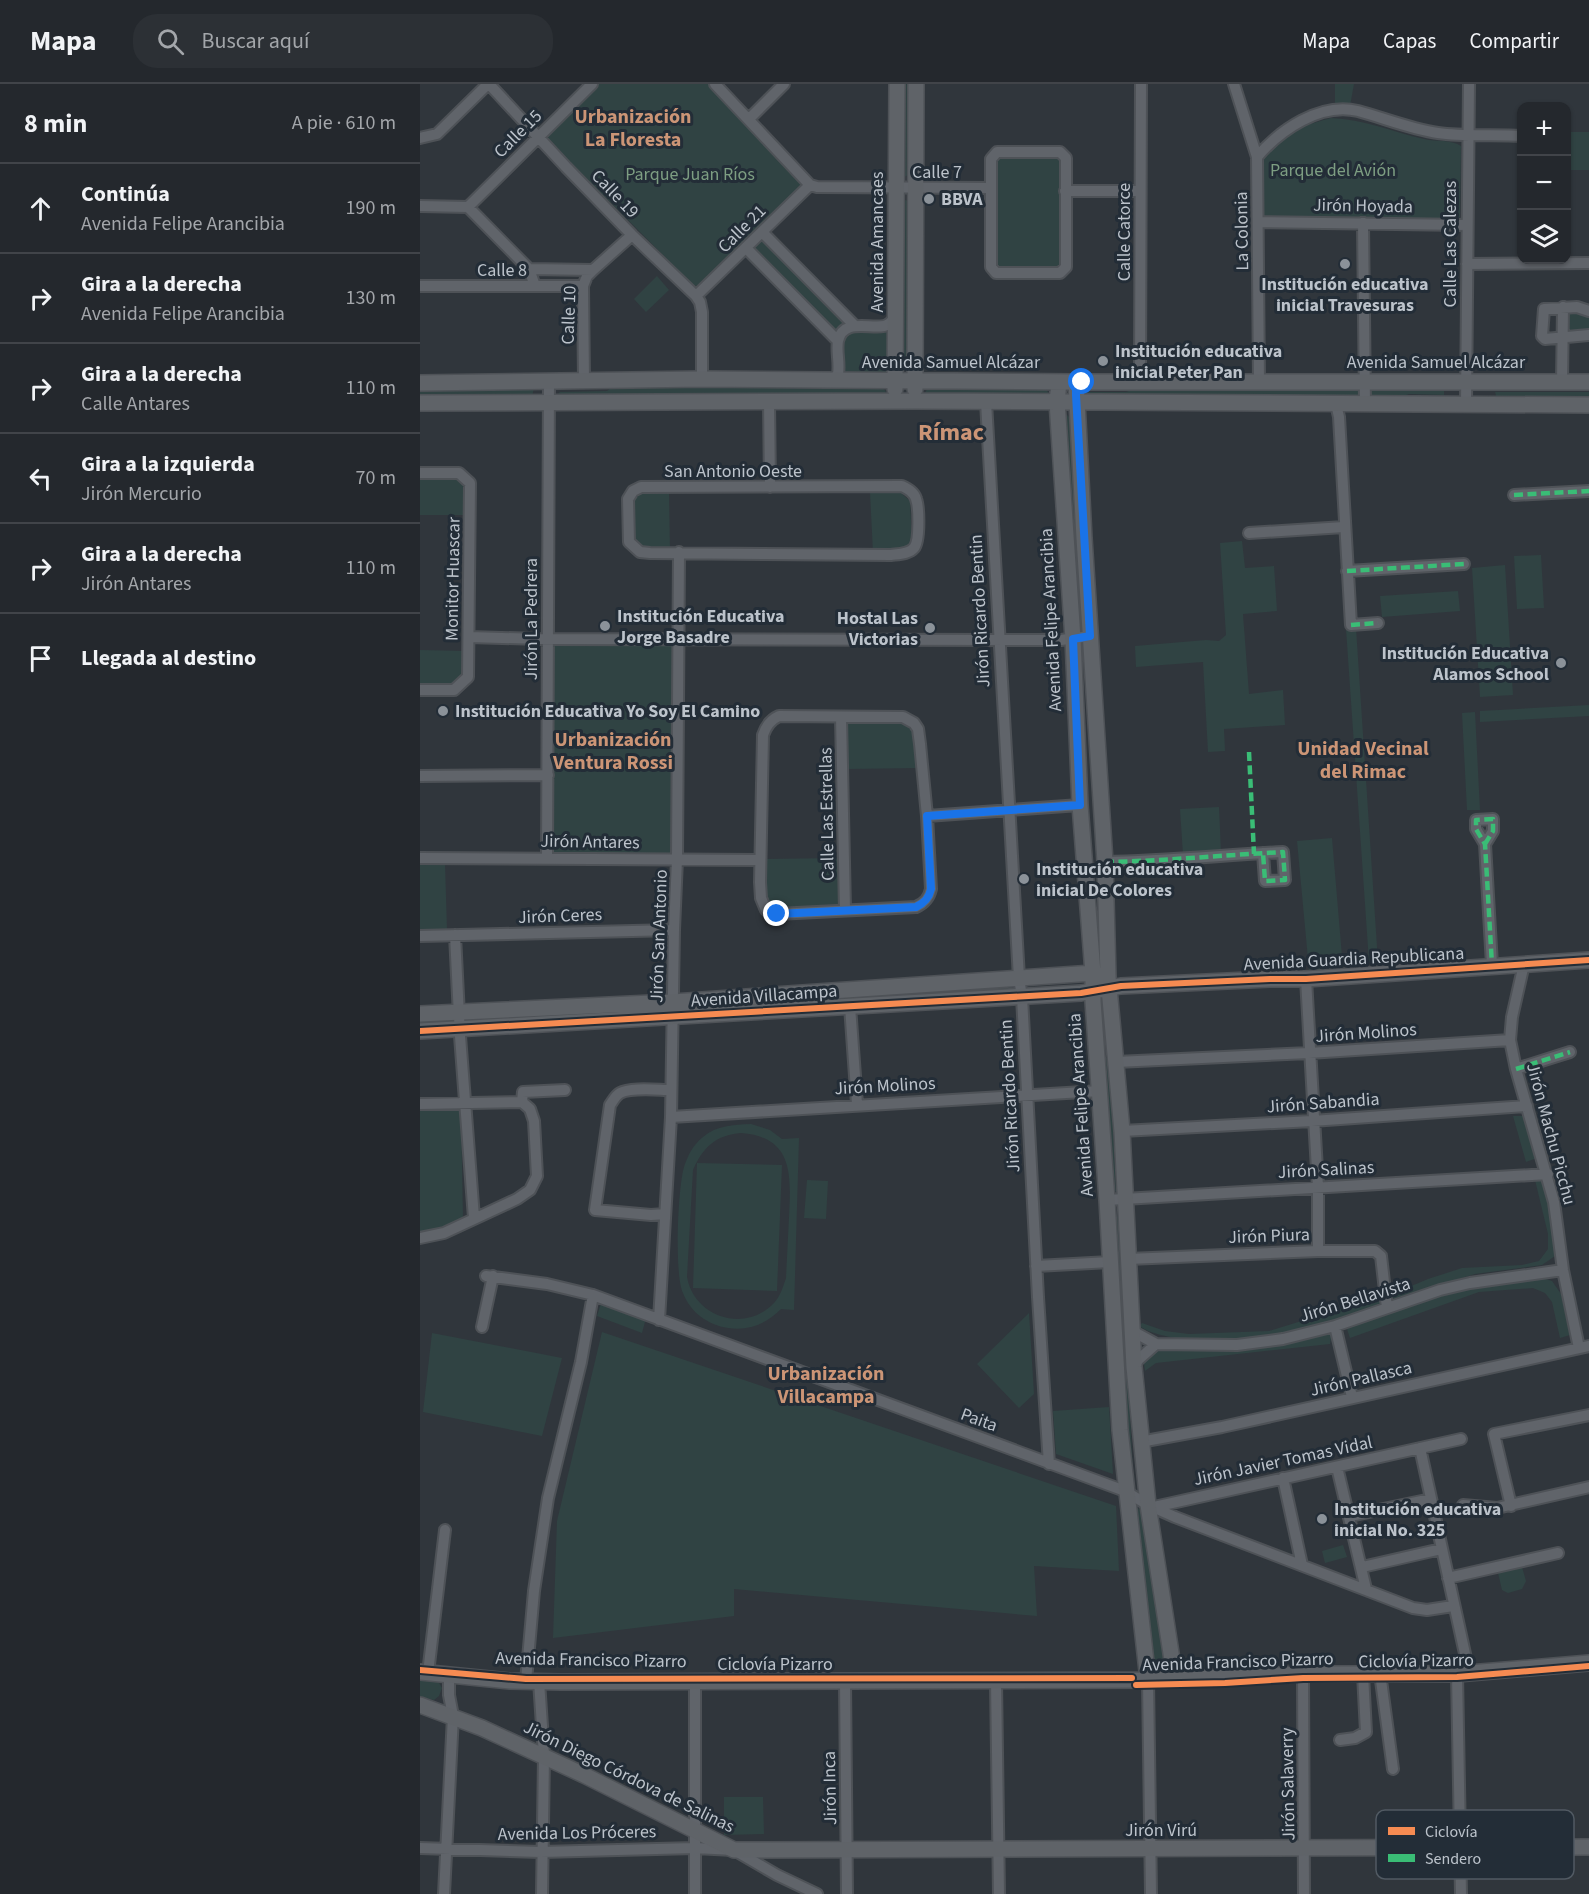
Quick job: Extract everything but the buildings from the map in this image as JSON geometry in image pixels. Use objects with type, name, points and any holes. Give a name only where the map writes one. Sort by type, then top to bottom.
[{"type":"main road","name":"Avenida Amancaes","points":[[896,401],[897,84]]},
{"type":"main road","points":[[915,401],[916,84]]},
{"type":"main road","name":"Avenida Samuel Alcázar","points":[[420,383],[702,379],[1589,382]]},
{"type":"main road","name":"Avenida Felipe Arancibia","points":[[1059,382],[1058,402],[1073,639],[1080,805],[1108,981],[1116,1062],[1140,1442],[1175,1679]]},
{"type":"main road","name":"Avenida Felipe Arancibia","points":[[1076,382],[1105,862],[1108,981]]},
{"type":"main road","points":[[420,403],[915,401],[1589,405]]},
{"type":"main road","name":"Avenida Guardia Republicana","points":[[1108,981],[1306,979],[1589,960]]},
{"type":"main road","name":"Avenida Villacampa","points":[[420,1031],[1019,978],[1108,981]]},
{"type":"main road","name":"Avenida Felipe Arancibia","points":[[1108,981],[1092,992],[1125,1491],[1148,1680]]},
{"type":"main road","name":"Avenida Villacampa","points":[[420,1014],[850,1006],[1092,992]]},
{"type":"main road","name":"Avenida Francisco Pizarro","points":[[424,1673],[532,1681],[1148,1680],[1303,1674],[1463,1673],[1589,1663]]},
{"type":"main road","name":"Jirón Diego Córdova de Salinas","points":[[420,1705],[453,1716],[600,1782],[695,1840],[734,1850]]},
{"type":"main road","name":"Jirón Virú","points":[[1574,1847],[1589,1847]]},
{"type":"main road","name":"Jirón Virú","points":[[734,1850],[1376,1849]]},
{"type":"street","name":"Calle 19","points":[[489,84],[632,235],[696,296]]},
{"type":"street","points":[[420,138],[437,134],[489,84]]},
{"type":"street","name":"Calle 15","points":[[468,207],[592,84]]},
{"type":"street","points":[[715,84],[810,185]]},
{"type":"street","points":[[749,119],[784,84]]},
{"type":"street","name":"Calle Catorce","points":[[1140,381],[1141,84]]},
{"type":"street","name":"La Colonia","points":[[1234,84],[1257,157],[1259,382]]},
{"type":"street","name":"Calle Las Calezas","points":[[1466,405],[1469,84]]},
{"type":"street","points":[[1257,157],[1270,142],[1286,130],[1313,116],[1344,109],[1438,133],[1517,136]]},
{"type":"street","points":[[997,152],[1060,152],[1066,158],[1065,191],[1066,267],[1060,273],[996,273],[991,267],[991,159],[997,152]]},
{"type":"street","name":"Calle 7","points":[[810,185],[817,187],[991,188]]},
{"type":"street","name":"Calle 21","points":[[696,296],[810,185]]},
{"type":"street","points":[[1065,191],[1140,191]]},
{"type":"street","points":[[420,206],[468,207],[529,269],[535,286]]},
{"type":"street","name":"Jirón Hoyada","points":[[1259,222],[1466,225]]},
{"type":"street","points":[[1363,223],[1365,404]]},
{"type":"street","points":[[762,232],[855,326]]},
{"type":"street","name":"Calle 10","points":[[584,381],[583,286],[587,276],[632,235]]},
{"type":"street","points":[[746,248],[838,341]]},
{"type":"street","points":[[1467,264],[1517,262]]},
{"type":"street","points":[[1571,262],[1589,263]]},
{"type":"street","points":[[529,269],[593,270]]},
{"type":"street","name":"Calle 8","points":[[420,286],[583,286]]},
{"type":"street","points":[[696,296],[702,312],[702,379]]},
{"type":"street","points":[[1562,382],[1563,307]]},
{"type":"street","points":[[1589,311],[1582,307],[1543,310],[1544,338],[1589,335]]},
{"type":"street","points":[[833,380],[839,369],[838,341],[848,328],[884,326],[896,317]]},
{"type":"street","name":"Jirón La Pedrera","points":[[547,858],[549,381]]},
{"type":"street","points":[[770,402],[770,487]]},
{"type":"street","name":"Jirón Ricardo Bentin","points":[[986,402],[1008,810],[1022,997],[1049,1464]]},
{"type":"street","points":[[1336,404],[1339,417],[1351,625],[1378,623]]},
{"type":"street","name":"Monitor Huascar","points":[[420,473],[459,473],[470,483],[468,677],[454,690],[420,690]]},
{"type":"street","name":"San Antonio Oeste","points":[[902,486],[912,491],[916,499],[918,540],[914,548],[905,553],[891,555],[640,552],[629,542],[627,535],[628,499],[633,491],[641,488],[770,487],[902,486]]},
{"type":"street","points":[[1514,495],[1589,491]]},
{"type":"street","points":[[1249,533],[1344,527]]},
{"type":"street","name":"Jirón San Antonio","points":[[659,1320],[671,1117],[677,859],[679,552]]},
{"type":"street","points":[[1347,572],[1464,564]]},
{"type":"street","points":[[469,637],[1073,639],[1090,636]]},
{"type":"street","points":[[779,716],[841,717],[903,717],[914,723],[918,729],[927,816],[931,889],[926,900],[916,907],[770,913],[763,906],[761,898],[760,860],[763,735],[766,726],[772,719],[779,716]]},
{"type":"street","name":"Calle Las Estrellas","points":[[841,717],[845,910]]},
{"type":"street","points":[[420,776],[548,775]]},
{"type":"street","points":[[927,816],[1080,805]]},
{"type":"street","points":[[1485,844],[1492,966]]},
{"type":"street","points":[[1105,862],[1263,854]]},
{"type":"street","name":"Jirón Antares","points":[[420,858],[760,860]]},
{"type":"street","name":"Jirón Ceres","points":[[450,935],[674,930]]},
{"type":"street","points":[[420,936],[450,935],[459,1012],[474,1218]]},
{"type":"street","name":"Jirón Machu Picchu","points":[[1524,964],[1512,1017],[1510,1040],[1516,1069],[1548,1174],[1557,1217],[1563,1270],[1584,1347]]},
{"type":"street","points":[[1306,979],[1312,1120],[1318,1187],[1318,1251]]},
{"type":"street","points":[[850,1006],[857,1104]]},
{"type":"street","name":"Jirón Molinos","points":[[1116,1062],[1510,1040]]},
{"type":"street","points":[[1516,1069],[1570,1052]]},
{"type":"street","points":[[522,1102],[523,1092],[565,1090]]},
{"type":"street","points":[[664,1214],[595,1210],[610,1105],[614,1098],[621,1092],[629,1090],[671,1090]]},
{"type":"street","name":"Jirón Molinos","points":[[671,1117],[1100,1091]]},
{"type":"street","points":[[420,1104],[522,1102],[530,1109],[534,1121],[537,1176],[530,1190],[517,1199],[444,1233],[420,1238]]},
{"type":"street","name":"Jirón Sabandia","points":[[1122,1131],[1527,1106]]},
{"type":"street","name":"Jirón Salinas","points":[[1107,1200],[1548,1174]]},
{"type":"street","name":"Jirón Piura","points":[[1128,1259],[1318,1251],[1375,1251],[1381,1256],[1387,1308]]},
{"type":"street","points":[[1036,1266],[1110,1262]]},
{"type":"street","name":"Jirón Bellavista","points":[[1132,1331],[1156,1344],[1245,1344],[1283,1339],[1335,1326],[1470,1283],[1563,1270]]},
{"type":"street","name":"Paita","points":[[482,1327],[490,1276],[547,1284],[593,1295],[1125,1491],[1151,1506],[1212,1532],[1424,1610],[1453,1606]]},
{"type":"street","points":[[542,1894],[544,1756],[532,1681],[534,1591],[548,1498],[581,1362],[593,1295]]},
{"type":"street","points":[[1335,1326],[1352,1397]]},
{"type":"street","points":[[1134,1367],[1138,1360],[1156,1344]]},
{"type":"street","name":"Jirón Pallasca","points":[[1140,1442],[1222,1427],[1584,1347]]},
{"type":"street","points":[[1511,1506],[1494,1434],[1589,1415]]},
{"type":"street","name":"Jirón Javier Tomas Vidal","points":[[1151,1506],[1461,1440]]},
{"type":"street","points":[[1420,1448],[1448,1578],[1463,1673],[1461,1810]]},
{"type":"street","points":[[1337,1467],[1366,1589]]},
{"type":"street","points":[[1283,1478],[1302,1565]]},
{"type":"street","points":[[1462,1505],[1488,1508],[1511,1506],[1589,1487]]},
{"type":"street","points":[[1350,1516],[1431,1499]]},
{"type":"street","points":[[424,1673],[445,1530]]},
{"type":"street","points":[[1362,1567],[1441,1549]]},
{"type":"street","points":[[1448,1578],[1558,1553]]},
{"type":"street","points":[[1380,1673],[1393,1768]]},
{"type":"street","name":"Jirón Salaverry","points":[[1303,1674],[1304,1894]]},
{"type":"street","points":[[1340,1740],[1355,1738],[1366,1732],[1363,1674]]},
{"type":"street","points":[[444,1894],[453,1716],[449,1695],[449,1675]]},
{"type":"street","points":[[1148,1680],[1151,1894]]},
{"type":"street","points":[[695,1681],[695,1894]]},
{"type":"street","name":"Jirón Inca","points":[[844,1681],[847,1894]]},
{"type":"street","points":[[996,1681],[999,1894]]},
{"type":"street","name":"Avenida Los Próceres","points":[[420,1848],[541,1852],[695,1840]]},
{"type":"street","name":"Jirón Diego Córdova de Salinas","points":[[734,1850],[817,1894]]},
{"type":"green space","name":"Parque Juan Ríos","points":[[596,84],[712,84],[805,182],[701,285],[694,286],[545,137]]},
{"type":"green space","points":[[901,84],[911,84],[909,175],[904,177]]},
{"type":"green space","points":[[1335,84],[1354,84],[1350,106],[1335,106]]},
{"type":"green space","name":"Parque del Avión","points":[[1331,118],[1355,121],[1461,146],[1460,217],[1456,220],[1266,220],[1262,217],[1264,155],[1278,141],[1294,131]]},
{"type":"green space","points":[[1571,132],[1589,132],[1589,170],[1571,170]]},
{"type":"green space","points":[[997,158],[1061,158],[1061,268],[996,267]]},
{"type":"green space","points":[[909,201],[908,369],[905,370],[902,369],[902,202]]},
{"type":"green space","points":[[763,240],[846,323],[838,334],[753,250],[759,241]]},
{"type":"green space","points":[[657,276],[669,290],[646,312],[634,299]]},
{"type":"green space","points":[[1583,310],[1589,316],[1589,333],[1568,333],[1568,311]]},
{"type":"green space","points":[[889,329],[889,369],[886,374],[844,376],[843,346],[851,331]]},
{"type":"green space","points":[[612,387],[883,389],[886,391],[884,394],[842,395],[557,395],[560,392],[607,391]]},
{"type":"green space","points":[[534,388],[532,397],[420,396],[420,389]]},
{"type":"green space","points":[[927,389],[1046,389],[1049,394],[1048,396],[924,395]]},
{"type":"green space","points":[[1134,389],[1444,391],[1444,395],[1409,394],[1399,398],[1086,397],[1086,392],[1126,392]]},
{"type":"green space","points":[[1495,392],[1589,392],[1589,400],[1497,399]]},
{"type":"green space","points":[[1065,413],[1069,417],[1082,626],[1080,629]]},
{"type":"green space","points":[[458,475],[466,483],[465,515],[420,515],[420,476]]},
{"type":"green space","points":[[641,490],[669,492],[670,551],[639,550],[629,532],[632,498]]},
{"type":"green space","points":[[870,492],[900,492],[910,501],[912,540],[903,550],[873,553]]},
{"type":"green space","points":[[1242,541],[1245,568],[1274,566],[1277,611],[1243,614],[1249,694],[1283,690],[1285,725],[1224,729],[1225,751],[1208,752],[1203,662],[1136,667],[1135,646],[1219,641],[1226,635],[1220,543]]},
{"type":"green space","points":[[1541,555],[1544,608],[1517,609],[1514,556]]},
{"type":"green space","points":[[1505,565],[1513,695],[1480,697],[1472,568]]},
{"type":"green space","points":[[1458,591],[1460,611],[1382,617],[1380,596]]},
{"type":"green space","points":[[1356,628],[1378,962],[1369,962],[1346,629]]},
{"type":"green space","points":[[553,643],[672,644],[674,648],[673,853],[669,856],[555,855],[550,852]]},
{"type":"green space","points":[[420,650],[465,651],[466,676],[459,685],[420,688]]},
{"type":"green space","points":[[1589,705],[1589,716],[1480,722],[1480,711]]},
{"type":"green space","points":[[1475,712],[1480,810],[1467,810],[1462,713]]},
{"type":"green space","points":[[902,720],[912,725],[919,768],[846,769],[846,724],[848,721]]},
{"type":"green space","points":[[1219,807],[1221,852],[1183,855],[1180,809]]},
{"type":"green space","points":[[1332,838],[1343,968],[1309,970],[1297,841]]},
{"type":"green space","points":[[839,858],[840,904],[837,907],[774,911],[765,904],[765,859]]},
{"type":"green space","points":[[420,864],[445,864],[447,931],[420,932]]},
{"type":"green space","points":[[1012,987],[1012,994],[680,1012],[681,1006]]},
{"type":"green space","points":[[1103,1058],[1110,1058],[1116,1191],[1111,1192]]},
{"type":"green space","points":[[461,1107],[463,1220],[420,1236],[420,1110]]},
{"type":"green space","points":[[1513,1116],[1525,1116],[1537,1158],[1526,1162]]},
{"type":"green space","points":[[751,1124],[770,1130],[782,1139],[799,1138],[794,1310],[781,1309],[757,1325],[736,1329],[707,1321],[695,1312],[686,1300],[680,1283],[679,1211],[684,1167],[694,1147],[714,1130],[726,1126]],"holes":[[[741,1133],[758,1136],[771,1142],[780,1151],[789,1173],[790,1202],[786,1278],[780,1295],[762,1312],[749,1318],[722,1317],[699,1302],[687,1277],[693,1170],[706,1149],[724,1136]]]},
{"type":"green space","points":[[697,1163],[782,1165],[777,1291],[693,1288]]},
{"type":"green space","points":[[1546,1179],[1557,1236],[1555,1256],[1542,1265],[1475,1274],[1393,1299],[1390,1295],[1462,1268],[1522,1265],[1539,1261],[1548,1249],[1548,1234],[1535,1180]]},
{"type":"green space","points":[[807,1180],[828,1181],[826,1219],[804,1218]]},
{"type":"green space","points":[[1114,1215],[1119,1217],[1133,1470],[1130,1471],[1128,1467]]},
{"type":"green space","points":[[1539,1277],[1552,1281],[1561,1294],[1570,1335],[1560,1338],[1552,1302],[1545,1293],[1533,1288],[1479,1292],[1350,1338],[1346,1326],[1434,1295],[1490,1280]]},
{"type":"green space","points":[[1379,1297],[1381,1304],[1308,1328],[1259,1339],[1208,1342],[1165,1336],[1139,1326],[1142,1323],[1165,1331],[1189,1334],[1269,1331]]},
{"type":"green space","points":[[601,1303],[646,1318],[642,1333],[597,1316]]},
{"type":"green space","points":[[1029,1313],[1034,1394],[1019,1408],[977,1364]]},
{"type":"green space","points":[[602,1332],[1116,1506],[1119,1571],[1034,1566],[1037,1616],[734,1589],[734,1616],[553,1638],[557,1521]]},
{"type":"green space","points":[[1332,1332],[1330,1344],[1156,1363],[1145,1371],[1143,1357],[1158,1351],[1269,1347]]},
{"type":"green space","points":[[432,1333],[562,1358],[542,1436],[423,1412]]},
{"type":"green space","points":[[1109,1407],[1113,1474],[1056,1454],[1053,1411]]},
{"type":"green space","points":[[1132,1507],[1141,1511],[1167,1668],[1163,1673],[1157,1672],[1153,1666]]},
{"type":"green space","points":[[1343,1545],[1347,1557],[1325,1563],[1322,1551]]},
{"type":"green space","points":[[1522,1567],[1526,1581],[1522,1589],[1508,1593],[1502,1590],[1498,1573]]},
{"type":"green space","points":[[420,1679],[438,1681],[442,1688],[439,1696],[434,1700],[420,1697]]},
{"type":"green space","points":[[724,1797],[763,1797],[764,1834],[724,1835]]},
{"type":"marked path","points":[[1514,495],[1589,491]]},
{"type":"marked path","points":[[1347,571],[1464,564]]},
{"type":"marked path","points":[[1351,625],[1378,623]]},
{"type":"marked path","points":[[1249,752],[1254,854]]},
{"type":"marked path","points":[[1485,844],[1493,831],[1493,819],[1476,820],[1476,829],[1485,844],[1492,965]]},
{"type":"marked path","points":[[1105,862],[1172,859],[1261,853],[1283,852],[1285,880],[1265,881],[1263,853]]},
{"type":"marked path","points":[[1516,1069],[1570,1052]]},
{"type":"cycle path","points":[[420,1031],[1081,993],[1121,986],[1306,979],[1589,960]]},
{"type":"cycle path","name":"Ciclovía Pizarro","points":[[1136,1685],[1303,1678],[1457,1677],[1589,1666]]},
{"type":"cycle path","name":"Ciclovía Pizarro","points":[[420,1670],[526,1679],[1132,1678]]},
{"type":"place","name":"BBVA","points":[[929,199]]},
{"type":"place","name":"Institución educativa inicial Travesuras","points":[[1345,264]]},
{"type":"place","name":"Institución educativa inicial Peter Pan","points":[[1103,361]]},
{"type":"place","name":"Institución Educativa Jorge Basadre","points":[[605,626]]},
{"type":"place","name":"Hostal Las Victorias","points":[[930,628]]},
{"type":"place","name":"Institución Educativa Alamos School","points":[[1561,663]]},
{"type":"place","name":"Institución Educativa Yo Soy El Camino","points":[[443,711]]},
{"type":"place","name":"Institución educativa inicial De Colores","points":[[1024,879]]},
{"type":"place","name":"Institución educativa inicial No. 325","points":[[1322,1519]]},
{"type":"district","name":"Urbanización La Floresta","points":[[633,128]]},
{"type":"district","name":"Rímac","points":[[951,432]]},
{"type":"district","name":"Urbanización Ventura Rossi","points":[[613,752]]},
{"type":"district","name":"Unidad Vecinal del Rimac","points":[[1363,760]]},
{"type":"district","name":"Urbanización Villacampa","points":[[826,1386]]},
{"type":"route","points":[[777,914],[916,907],[922,904],[929,896],[931,889],[927,816],[1080,805],[1073,639],[1090,636],[1076,395],[1076,382],[1082,382]]}]
